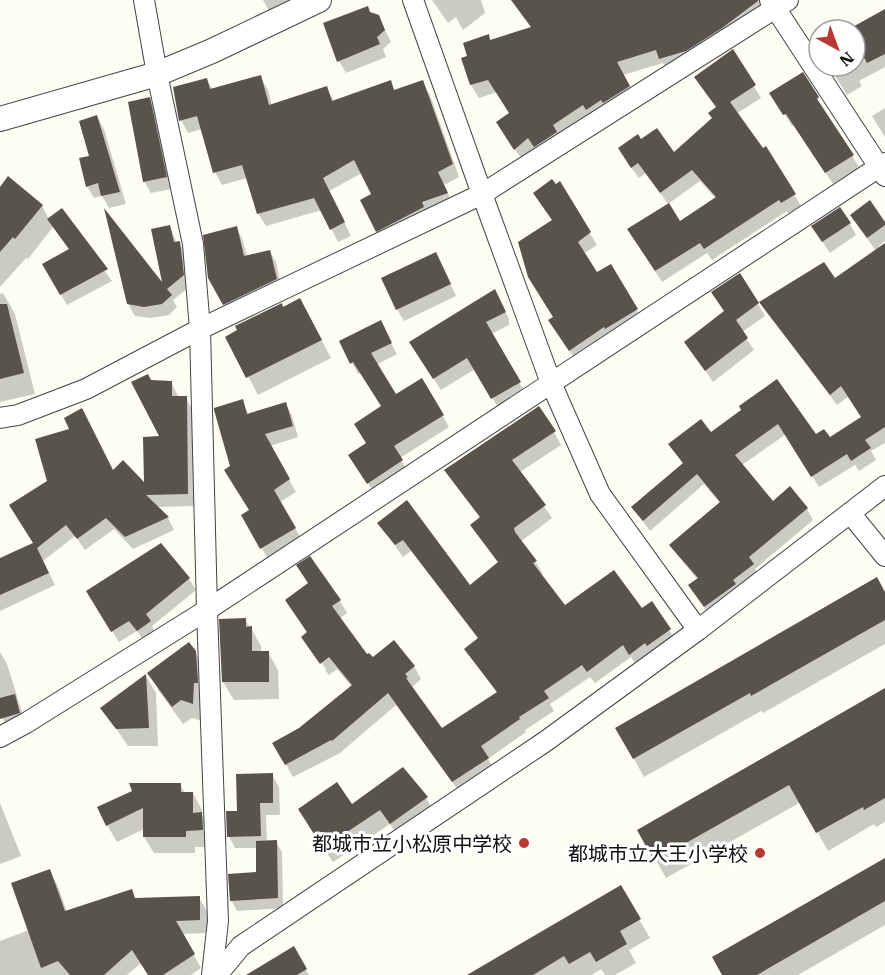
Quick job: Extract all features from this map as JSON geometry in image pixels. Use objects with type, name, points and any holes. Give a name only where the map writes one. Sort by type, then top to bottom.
[{"type":"street","points":[[144,0],[157,74],[193,244],[200,329],[218,921],[212,975]]},
{"type":"street","points":[[0,119],[157,74],[212,51],[319,0]]},
{"type":"street","points":[[414,0],[552,383],[600,494],[698,630]]},
{"type":"street","points":[[0,418],[18,415],[86,389],[200,329],[482,194],[778,3],[883,168],[207,610],[0,737]]},
{"type":"street","points":[[217,975],[241,946],[546,741],[698,630],[885,486]]},
{"type":"street","points":[[850,513],[885,556]]},
{"type":"building","points":[[511,0],[758,1],[686,51],[659,59],[656,50],[617,62],[630,86],[603,103],[601,100],[586,110],[583,105],[553,125],[557,132],[534,147],[528,138],[514,150],[496,122],[509,113],[488,80],[470,85],[461,58],[467,56],[463,43],[489,34],[490,40],[531,27]]},
{"type":"building","points":[[368,6],[370,12],[379,15],[385,30],[377,37],[380,44],[337,62],[323,23]]},
{"type":"building","points":[[885,9],[885,54],[867,63],[867,19]]},
{"type":"building","points":[[733,49],[756,85],[730,102],[763,148],[766,146],[796,194],[781,203],[779,200],[704,249],[700,243],[655,271],[627,229],[669,203],[680,221],[716,197],[692,170],[660,193],[638,163],[631,168],[618,148],[638,134],[641,139],[657,128],[674,152],[712,118],[708,113],[716,107],[694,77]]},
{"type":"building","points":[[803,72],[819,97],[817,99],[854,155],[825,173],[786,114],[783,115],[769,93]]},
{"type":"building","points":[[261,75],[269,105],[327,86],[332,101],[391,80],[394,90],[423,80],[453,164],[438,172],[448,193],[422,202],[424,207],[376,232],[360,200],[371,194],[354,160],[323,178],[345,222],[330,230],[314,198],[257,214],[242,165],[213,173],[197,116],[179,121],[173,87],[207,78],[210,89]]},
{"type":"building","points":[[150,97],[167,177],[143,182],[128,102]]},
{"type":"building","points":[[97,115],[120,192],[101,196],[98,183],[86,187],[79,158],[89,156],[79,121]]},
{"type":"building","points":[[8,176],[43,205],[15,239],[13,237],[0,252],[0,187]]},
{"type":"building","points":[[552,179],[556,184],[560,181],[591,232],[578,242],[597,272],[611,264],[638,309],[605,329],[604,327],[569,351],[548,320],[553,317],[528,277],[518,242],[552,220],[533,193]]},
{"type":"building","points":[[870,200],[885,225],[867,238],[850,215]]},
{"type":"building","points":[[840,207],[851,223],[822,242],[811,226]]},
{"type":"building","points":[[62,208],[108,269],[60,295],[42,264],[69,249],[47,219]]},
{"type":"building","points":[[104,208],[162,282],[151,229],[170,225],[174,242],[180,241],[184,275],[167,289],[172,295],[162,304],[144,307],[127,304]]},
{"type":"building","points":[[237,226],[244,256],[270,250],[277,279],[223,305],[208,278],[203,235]]},
{"type":"building","points":[[885,243],[885,427],[865,440],[871,448],[851,461],[847,454],[811,477],[778,424],[735,455],[773,501],[790,486],[808,508],[749,557],[754,564],[733,580],[736,584],[704,607],[688,585],[698,578],[669,545],[720,502],[697,474],[643,521],[631,507],[683,463],[668,444],[701,419],[711,432],[741,410],[739,406],[777,379],[816,434],[824,429],[830,437],[861,417],[841,386],[830,395],[759,302],[824,262],[835,278]]},
{"type":"building","points":[[436,252],[451,284],[396,310],[381,278]]},
{"type":"building","points":[[740,273],[759,303],[736,320],[748,338],[705,371],[684,342],[724,311],[711,292]]},
{"type":"building","points":[[495,289],[506,312],[486,322],[521,382],[491,399],[467,358],[433,379],[409,342]]},
{"type":"building","points":[[300,298],[322,340],[246,378],[225,337],[237,330],[235,326],[282,303],[283,307]]},
{"type":"building","points":[[0,304],[7,304],[24,373],[0,379]]},
{"type":"building","points":[[381,320],[392,343],[371,353],[396,394],[422,378],[444,415],[394,446],[403,460],[367,484],[348,455],[366,443],[354,424],[381,406],[353,362],[350,364],[339,341]]},
{"type":"building","points":[[148,374],[151,380],[172,381],[172,396],[187,396],[188,494],[146,495],[169,517],[125,537],[106,518],[77,539],[66,525],[37,548],[49,573],[0,595],[0,558],[33,543],[9,505],[47,481],[35,439],[69,429],[64,418],[82,408],[113,470],[123,460],[144,482],[143,437],[159,436],[131,382]]},
{"type":"building","points":[[243,399],[247,414],[286,402],[293,426],[265,434],[290,479],[274,490],[296,528],[260,549],[241,515],[249,510],[224,470],[230,466],[214,410],[214,408]]},
{"type":"building","points":[[539,406],[556,431],[512,460],[546,505],[514,528],[537,561],[533,563],[565,605],[614,570],[642,608],[652,601],[671,629],[647,646],[645,643],[629,655],[623,645],[587,672],[582,665],[544,691],[549,698],[481,746],[489,758],[452,782],[388,693],[332,741],[285,765],[272,743],[299,728],[352,685],[329,657],[320,664],[301,637],[307,632],[285,600],[308,583],[296,565],[310,556],[341,600],[332,606],[367,654],[373,657],[394,640],[415,666],[405,674],[408,677],[406,678],[442,728],[497,692],[464,649],[478,638],[403,540],[395,545],[377,523],[407,500],[470,585],[498,562],[470,525],[480,517],[444,470]]},
{"type":"building","points":[[161,543],[190,578],[146,614],[151,621],[137,631],[129,621],[111,632],[86,591]]},
{"type":"building","points":[[877,577],[885,592],[885,620],[751,696],[750,693],[633,759],[615,728]]},
{"type":"building","points":[[246,618],[246,627],[252,626],[252,651],[269,651],[269,682],[222,682],[219,619]]},
{"type":"building","points":[[189,642],[196,651],[198,683],[194,683],[193,704],[181,700],[172,707],[147,673]]},
{"type":"building","points":[[146,674],[149,728],[116,729],[100,708]]},
{"type":"building","points":[[885,688],[885,798],[864,810],[863,807],[816,833],[789,785],[654,861],[637,830]]},
{"type":"building","points":[[15,694],[20,713],[0,719],[0,698]]},
{"type":"building","points":[[403,767],[428,797],[390,824],[380,810],[323,848],[298,809],[337,782],[352,804]]},
{"type":"building","points":[[273,773],[273,803],[260,803],[261,836],[227,837],[226,811],[237,811],[236,774]]},
{"type":"building","points":[[129,783],[181,783],[181,792],[193,792],[193,813],[202,812],[203,830],[186,831],[186,837],[143,837],[143,808],[106,826],[97,807],[132,791]]},
{"type":"building","points":[[277,840],[278,898],[230,901],[228,874],[256,872],[256,841]]},
{"type":"building","points":[[885,858],[885,901],[757,975],[722,975],[712,957]]},
{"type":"building","points":[[50,869],[65,911],[132,889],[135,898],[200,896],[200,920],[176,921],[195,954],[163,975],[148,975],[132,950],[104,975],[70,975],[58,961],[41,968],[11,883]]},
{"type":"building","points":[[621,885],[641,919],[620,931],[627,944],[596,962],[590,952],[569,964],[564,956],[533,975],[467,975]]},
{"type":"building","points":[[294,946],[307,969],[297,975],[246,975]]},
{"type":"place","name":"都城市立小松原中学校","points":[[524,843]]},
{"type":"place","name":"都城市立大王小学校","points":[[760,853]]}]
